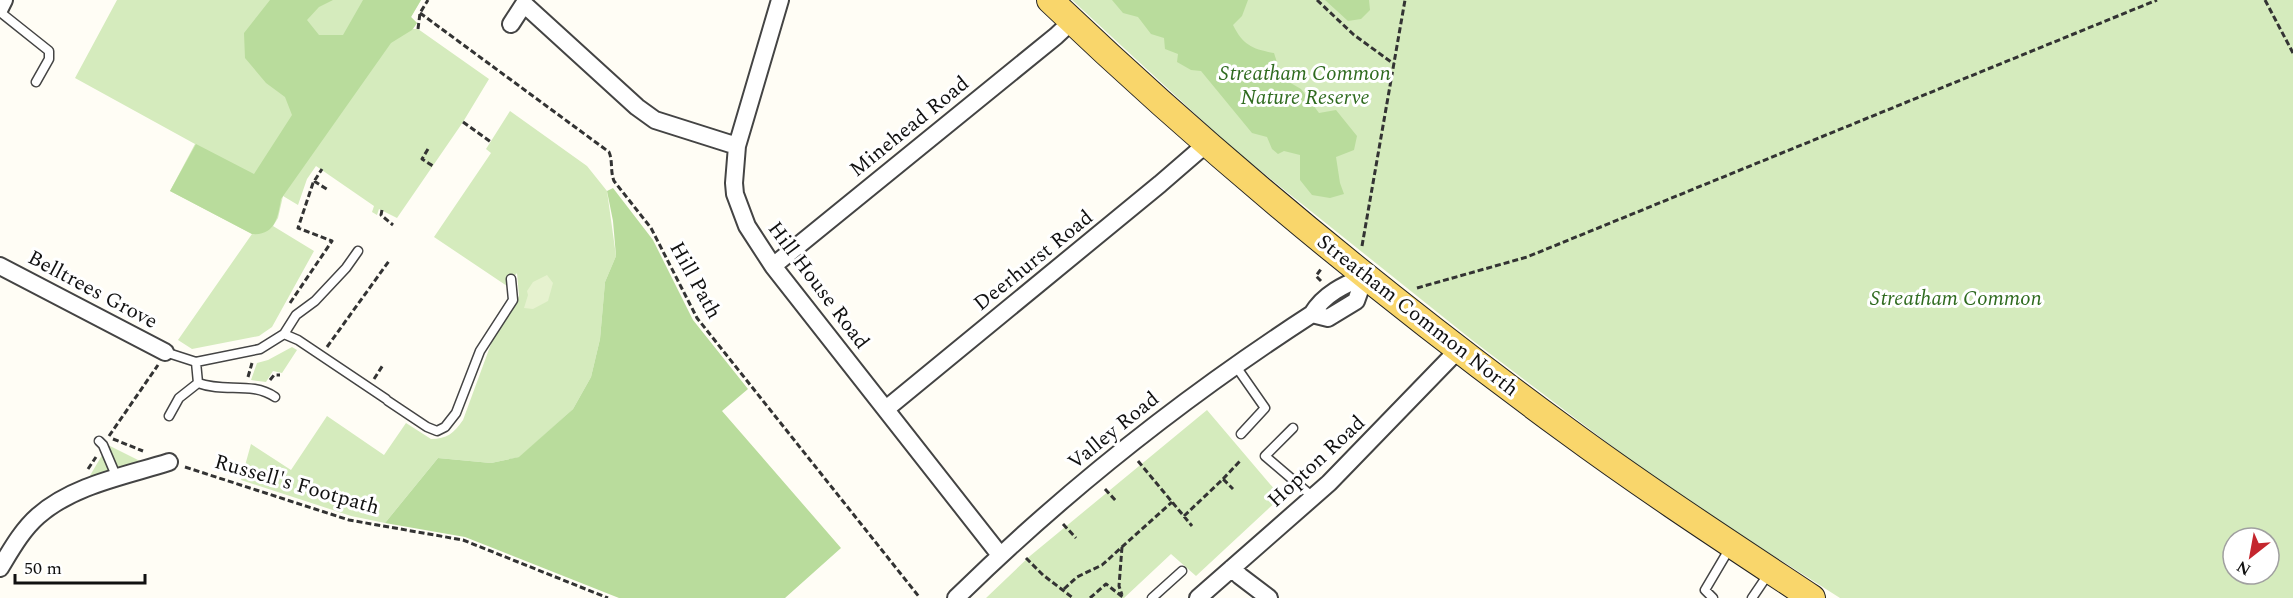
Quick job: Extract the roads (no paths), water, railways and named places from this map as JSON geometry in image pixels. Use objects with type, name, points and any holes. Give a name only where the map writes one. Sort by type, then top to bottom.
[{"type":"main road","name":"Streatham Common North","points":[[1050,0],[1206,142],[1365,276],[1458,350],[1575,437],[1812,598]]},
{"type":"street","points":[[0,10],[4,0]]},
{"type":"street","name":"Hill House Road","points":[[780,0],[737,146],[735,194],[747,226],[773,266],[1000,555]]},
{"type":"street","points":[[511,24],[525,2],[637,107],[655,120],[737,146]]},
{"type":"street","name":"Minehead Road","points":[[773,266],[1072,21]]},
{"type":"street","name":"Deerhurst Road","points":[[886,409],[1160,184],[1206,142]]},
{"type":"street","name":"Belltrees Grove","points":[[0,266],[165,352]]},
{"type":"street","name":"Valley Road","points":[[956,598],[1000,555],[1111,459],[1235,364],[1312,314],[1317,305],[1338,288],[1365,276]]},
{"type":"street","name":"Hopton Road","points":[[1198,598],[1313,497],[1422,390],[1458,350]]},
{"type":"street","points":[[0,568],[24,531],[38,515],[73,492],[169,462]]},
{"type":"street","points":[[1232,568],[1269,598]]},
{"type":"lane","points":[[0,10],[49,51],[49,59],[36,82]]},
{"type":"lane","points":[[165,352],[196,362],[260,349],[284,334],[296,315],[323,292],[346,268],[358,251]]},
{"type":"lane","points":[[284,334],[298,340],[427,427],[437,431],[445,427],[456,413],[480,351],[513,300],[511,279]]},
{"type":"lane","points":[[196,362],[198,383]]},
{"type":"lane","points":[[1235,364],[1265,408],[1241,434]]},
{"type":"lane","points":[[169,416],[179,398],[198,383],[223,388],[264,390],[275,397]]},
{"type":"lane","points":[[1293,428],[1265,456],[1313,497]]},
{"type":"lane","points":[[101,443],[117,478]]},
{"type":"lane","points":[[1713,598],[1705,590],[1731,544]]},
{"type":"lane","points":[[1752,598],[1771,571]]},
{"type":"lane","points":[[1152,598],[1182,572]]},
{"type":"park label","name":"Streatham Common Nature Reserve","points":[[1305,85]]},
{"type":"park label","name":"Streatham Common","points":[[1956,298]]}]
